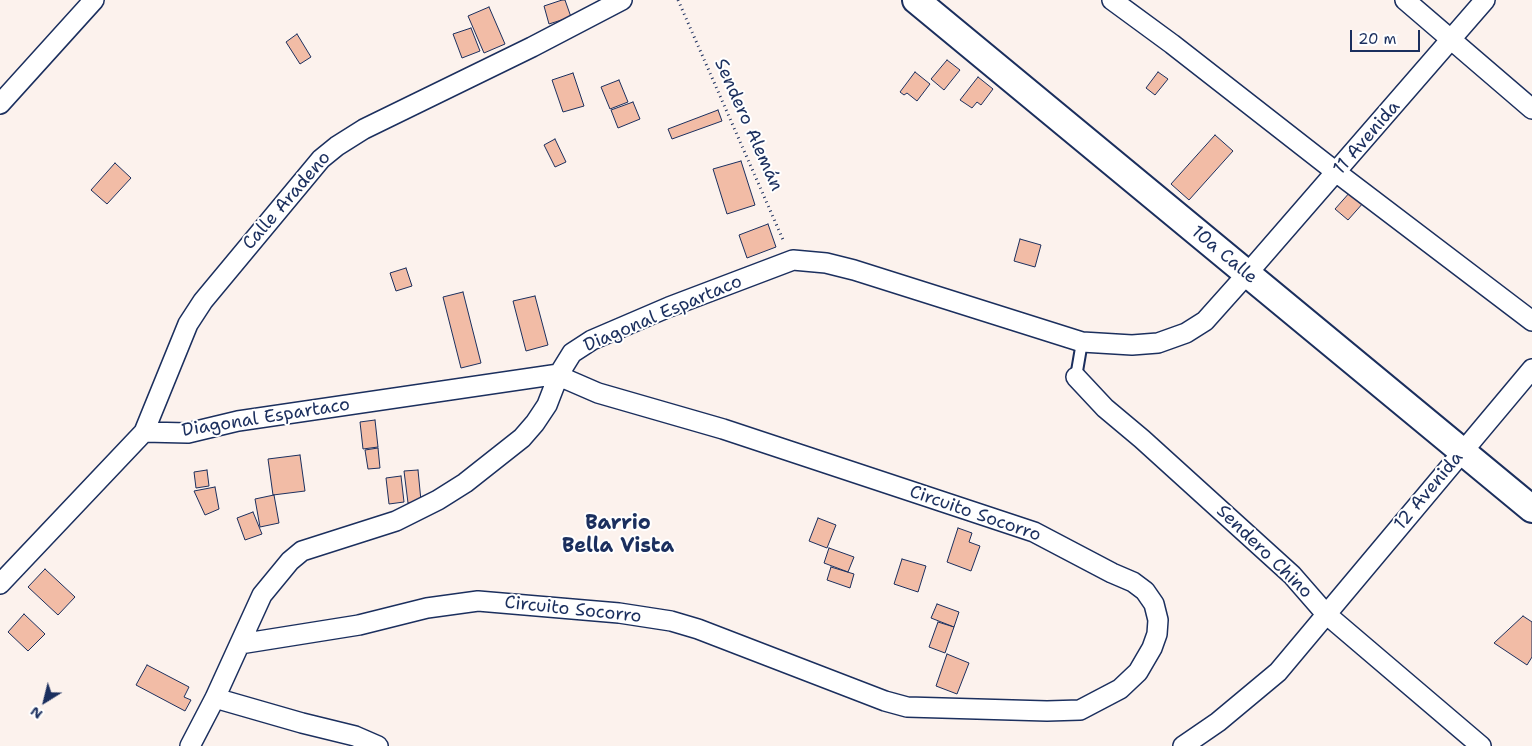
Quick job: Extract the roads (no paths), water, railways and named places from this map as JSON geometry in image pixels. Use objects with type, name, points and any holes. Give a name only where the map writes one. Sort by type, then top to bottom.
[{"type":"street","points":[[0,104],[94,0]]},
{"type":"street","name":"Calle Aradeno","points":[[144,432],[188,324],[202,301],[326,155],[364,129],[532,47],[622,0]]},
{"type":"street","name":"10a Calle","points":[[916,0],[1532,509]]},
{"type":"street","points":[[1112,0],[1532,321]]},
{"type":"street","points":[[1405,0],[1532,109]]},
{"type":"street","name":"11 Avenida","points":[[1247,274],[1485,0]]},
{"type":"street","name":"Diagonal Espartaco","points":[[144,432],[188,432],[238,421],[560,374],[572,353],[592,340],[669,307],[792,260],[826,263],[854,270],[1082,342],[1132,345],[1158,342],[1186,333],[1205,321],[1247,274]]},
{"type":"street","name":"12 Avenida","points":[[1183,746],[1218,722],[1278,672],[1532,369]]},
{"type":"street","points":[[190,746],[215,698],[262,595],[290,561],[302,551],[396,521],[438,500],[464,482],[522,438],[536,423],[547,406],[560,374]]},
{"type":"street","name":"Circuito Socorro","points":[[240,644],[359,625],[427,608],[478,601],[619,613],[671,621],[698,629],[885,701],[907,707],[1046,711],[1080,710],[1120,689],[1138,672],[1152,648],[1157,634],[1158,620],[1154,604],[1145,591],[1133,582],[1034,532],[723,429],[598,393],[568,380],[560,374]]},
{"type":"street","name":"Sendero Chino","points":[[1076,377],[1105,408],[1292,575],[1326,614],[1481,746]]},
{"type":"street","points":[[0,584],[144,432]]},
{"type":"street","points":[[215,698],[355,736],[378,746]]},
{"type":"lane","name":"Sendero Chino","points":[[1076,377],[1082,342]]},
{"type":"district","name":"Barrio Bella Vista","points":[[618,536]]}]
